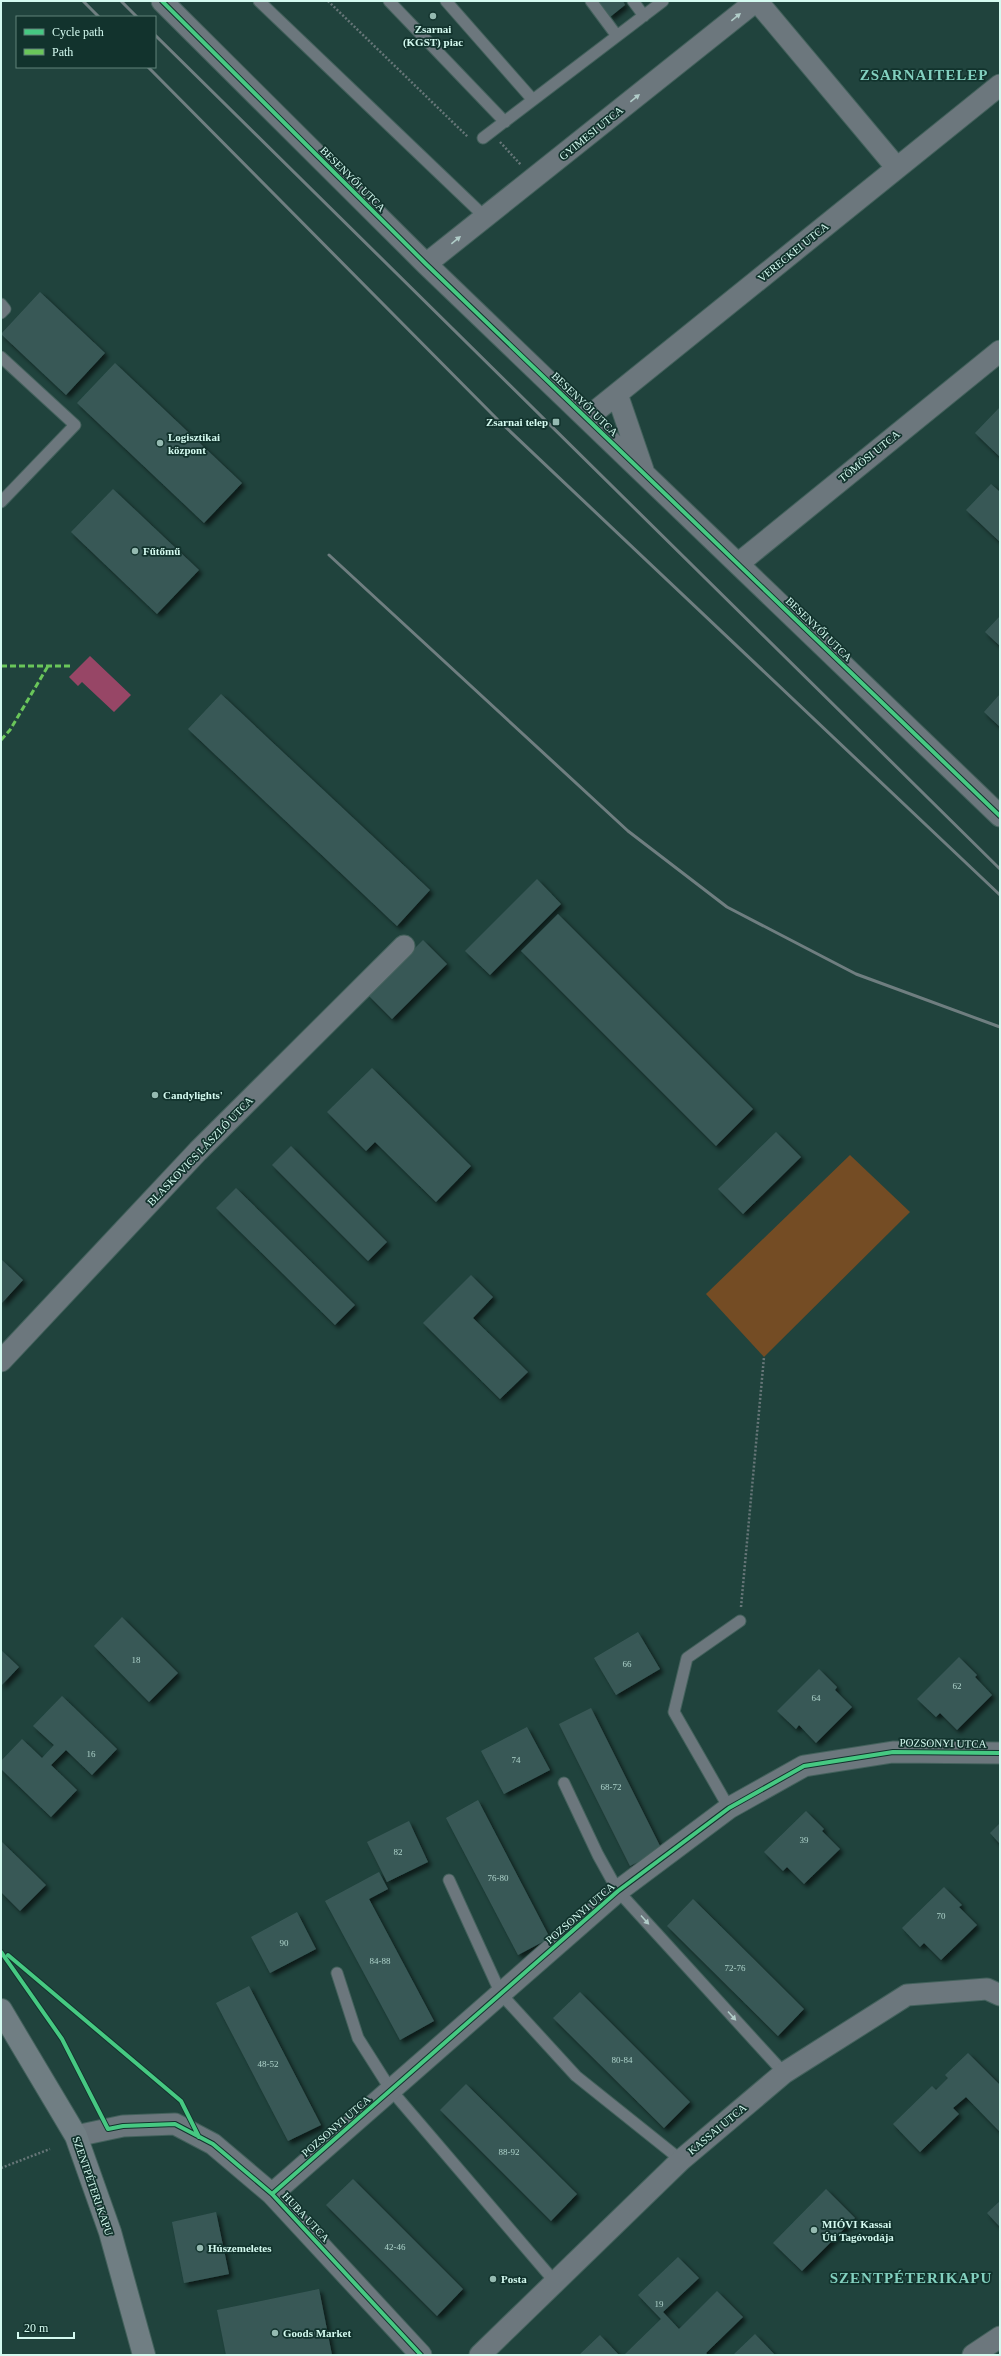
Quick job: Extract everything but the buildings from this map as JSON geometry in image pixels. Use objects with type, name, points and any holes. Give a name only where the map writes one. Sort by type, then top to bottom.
[{"type":"main road","name":"SZENTPÉTERI KAPU","points":[[1,2010],[76,2136],[110,2232],[144,2355]]},
{"type":"street","name":"BESENYŐI UTCA","points":[[162,1],[426,264],[739,563],[1000,816]]},
{"type":"street","name":"GYIMESI UTCA","points":[[426,264],[756,1]]},
{"type":"street","points":[[756,1],[897,168]]},
{"type":"street","name":"VERECKEI UTCA","points":[[587,418],[1000,85]]},
{"type":"street","name":"TÖMÖSI UTCA","points":[[739,563],[1000,351]]},
{"type":"street","points":[[617,394],[644,473]]},
{"type":"street","name":"BLASKOVICS LÁSZLÓ UTCA","points":[[1,1361],[198,1151],[404,946]]},
{"type":"street","name":"POZSONYI UTCA","points":[[272,2194],[618,1891],[729,1808],[804,1766],[893,1752],[1000,1753]]},
{"type":"street","name":"KASSAI UTCA","points":[[480,2355],[681,2160],[784,2074],[907,1995],[987,1988],[1000,1995]]},
{"type":"street","name":"HUBA UTCA","points":[[76,2136],[123,2126],[174,2124],[213,2144],[272,2194],[421,2355]]},
{"type":"street","points":[[973,2355],[1000,2338]]},
{"type":"lane","points":[[258,1],[485,217]]},
{"type":"lane","points":[[389,1],[505,122]]},
{"type":"lane","points":[[446,1],[533,100]]},
{"type":"lane","points":[[591,1],[618,36]]},
{"type":"lane","points":[[633,1],[644,16]]},
{"type":"lane","points":[[488,135],[663,1]]},
{"type":"lane","points":[[1,304],[5,309],[1,313]]},
{"type":"lane","points":[[1,357],[75,426],[1,502]]},
{"type":"lane","points":[[729,1808],[674,1712],[687,1658],[740,1621]]},
{"type":"lane","points":[[564,1783],[598,1856],[618,1891],[784,2074]]},
{"type":"lane","points":[[449,1880],[501,1994],[576,2076],[681,2160]]},
{"type":"lane","points":[[337,1972],[358,2038],[391,2090],[555,2282]]},
{"type":"path","points":[[328,1],[467,136],[476,140],[488,135],[533,179]]},
{"type":"path","points":[[740,1621],[764,1357]]},
{"type":"path","points":[[1,2168],[50,2150]]},
{"type":"shaded area","points":[[90,656],[131,695],[114,712],[82,682],[78,686],[69,677]]},
{"type":"shaded area","points":[[850,1155],[910,1212],[764,1357],[706,1294]]},
{"type":"railway","points":[[83,1],[98,16]]},
{"type":"railway","points":[[121,1],[136,16]]},
{"type":"railway","points":[[156,36],[1000,869]]},
{"type":"railway","points":[[149,68],[497,419],[1000,895]]},
{"type":"railway","points":[[329,555],[628,831],[727,907],[856,974],[1000,1027]]},
{"type":"marked path","points":[[1,666],[71,666]]},
{"type":"marked path","points":[[1,740],[10,730],[48,666]]},
{"type":"cycle path","points":[[162,1],[426,264],[1000,816]]},
{"type":"cycle path","points":[[272,2194],[618,1891],[729,1808],[804,1766],[893,1752],[1000,1753]]},
{"type":"cycle path","points":[[1,1952],[62,2039],[108,2129],[123,2126],[175,2124],[213,2144],[272,2194],[421,2355]]},
{"type":"cycle path","points":[[8,1955],[181,2101],[199,2137]]},
{"type":"place","name":"Zsarnai (KGST) piac","points":[[433,16]]},
{"type":"place","name":"Zsarnai telep","points":[[556,422]]},
{"type":"place","name":"Logisztikai központ","points":[[160,443]]},
{"type":"place","name":"Fűtőmű","points":[[135,551]]},
{"type":"place","name":"Candylights'","points":[[155,1095]]},
{"type":"place","name":"MIÓVI Kassai Úti Tagóvodája","points":[[814,2230]]},
{"type":"place","name":"Húszemeletes","points":[[200,2248]]},
{"type":"place","name":"Posta","points":[[493,2279]]},
{"type":"place","name":"Goods Market","points":[[275,2333]]},
{"type":"district","name":"ZSARNAITELEP","points":[[924,75]]},
{"type":"district","name":"SZENTPÉTERIKAPU","points":[[911,2278]]}]
